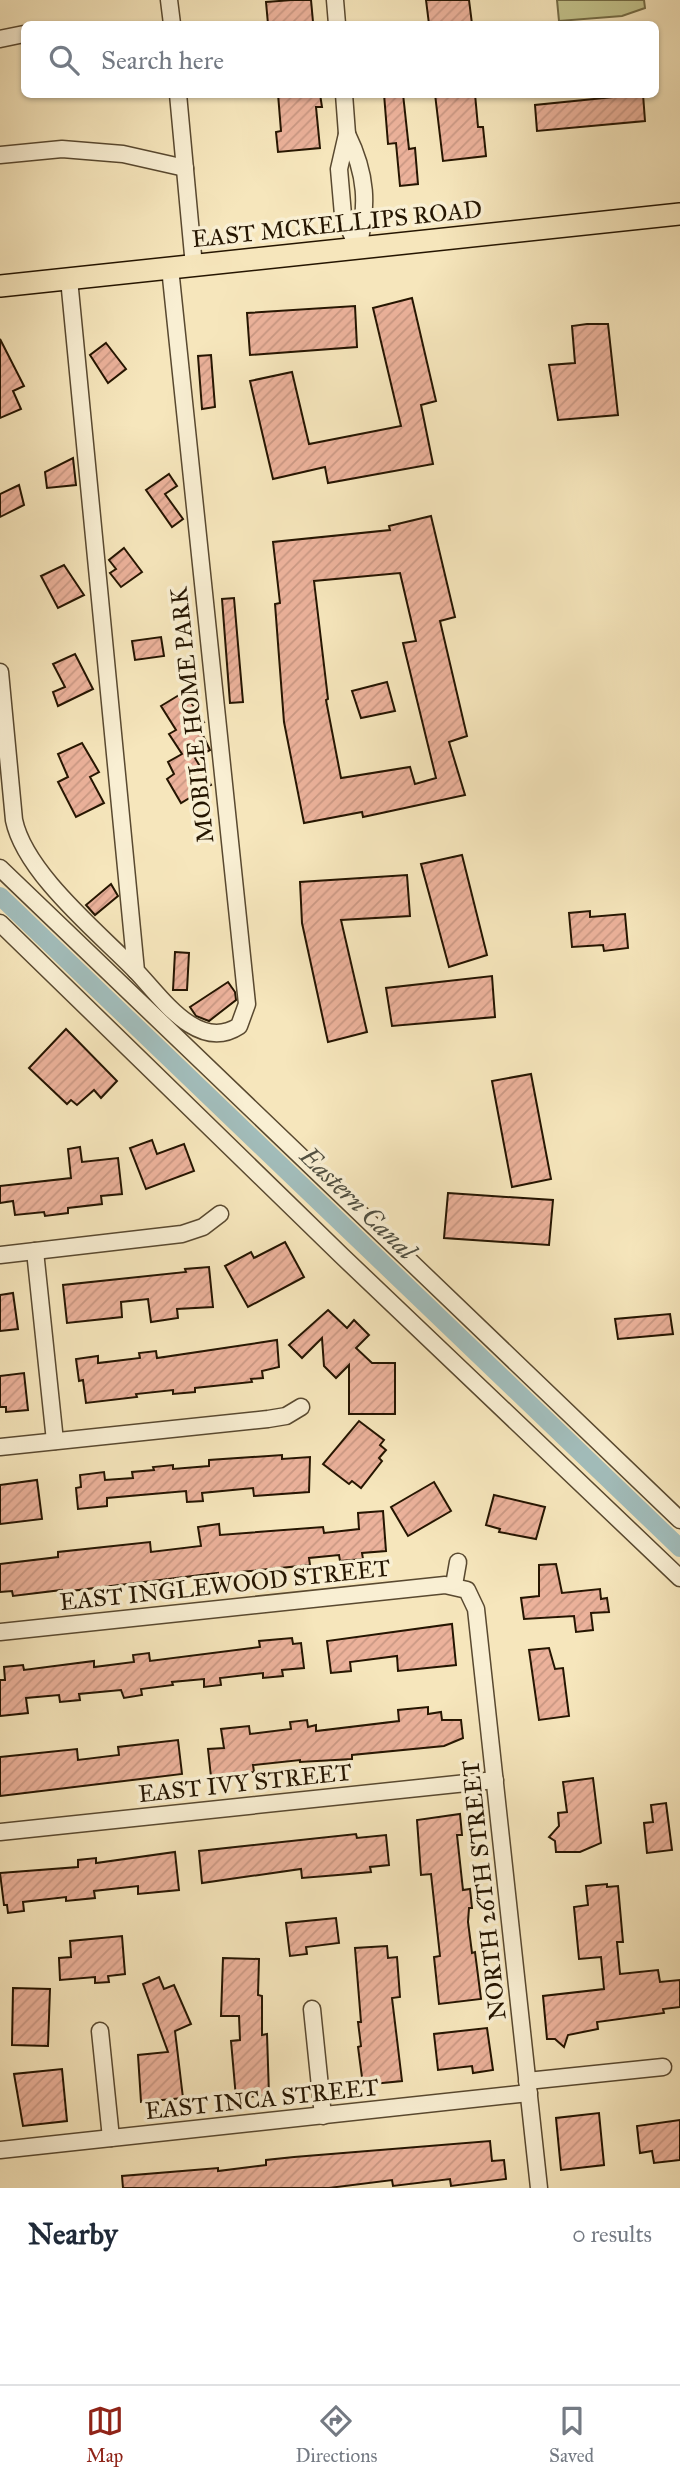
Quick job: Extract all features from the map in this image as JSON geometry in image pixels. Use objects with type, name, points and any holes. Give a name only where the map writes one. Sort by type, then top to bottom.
[{"type":"main road","name":"EAST MCKELLIPS ROAD","points":[[0,286],[680,214]]},
{"type":"street","points":[[169,0],[172,21]]},
{"type":"street","points":[[335,0],[337,21]]},
{"type":"street","points":[[0,39],[21,35]]},
{"type":"street","points":[[178,98],[194,266]]},
{"type":"street","points":[[344,98],[347,134],[339,169],[343,215],[358,248]]},
{"type":"street","points":[[347,134],[361,164],[366,214],[358,248]]},
{"type":"street","points":[[0,155],[62,149],[123,154],[185,169]]},
{"type":"street","name":"MOBILE HOME PARK","points":[[0,672],[14,820],[20,842],[37,869],[195,1028],[224,1033],[243,1020],[247,1004],[233,895],[170,268]]},
{"type":"street","points":[[69,279],[136,971]]},
{"type":"street","points":[[0,868],[680,1520]]},
{"type":"street","points":[[0,923],[342,1256],[680,1577]]},
{"type":"street","points":[[0,1255],[182,1234],[203,1227],[220,1214]]},
{"type":"street","points":[[35,1251],[55,1441]]},
{"type":"street","points":[[0,1447],[277,1418],[301,1407]]},
{"type":"street","points":[[458,1562],[461,1587]]},
{"type":"street","name":"EAST INGLEWOOD STREET","points":[[0,1632],[461,1587]]},
{"type":"street","name":"NORTH 26TH STREET","points":[[461,1587],[476,1609],[539,2188]]},
{"type":"street","name":"EAST IVY STREET","points":[[0,1832],[495,1780]]},
{"type":"street","points":[[312,2009],[323,2116]]},
{"type":"street","points":[[100,2031],[111,2138]]},
{"type":"street","name":"EAST INCA STREET","points":[[0,2150],[323,2116],[663,2067]]},
{"type":"green space","points":[[557,0],[644,0],[645,8],[622,16],[559,21]]},
{"type":"building","points":[[311,0],[313,21],[268,21],[266,2]]},
{"type":"building","points":[[426,0],[469,0],[472,21],[429,21]]},
{"type":"building","points":[[278,98],[321,98],[322,107],[316,107],[320,148],[278,152],[276,132],[281,131]]},
{"type":"building","points":[[384,98],[403,98],[409,149],[415,148],[418,184],[400,186],[396,143],[388,144]]},
{"type":"building","points":[[435,98],[475,98],[478,127],[483,127],[486,156],[443,161]]},
{"type":"building","points":[[604,98],[643,98],[645,121],[537,131],[535,105]]},
{"type":"building","points":[[412,298],[436,401],[421,405],[433,464],[328,483],[325,467],[273,479],[250,381],[292,372],[309,444],[401,426],[373,308]]},
{"type":"building","points":[[355,306],[357,347],[250,355],[247,313]]},
{"type":"building","points":[[608,324],[618,415],[558,420],[549,365],[575,363],[572,326]]},
{"type":"building","points":[[0,339],[24,386],[13,391],[21,409],[0,418]]},
{"type":"building","points":[[106,343],[126,369],[108,383],[90,355]]},
{"type":"building","points":[[211,355],[215,407],[202,409],[198,356]]},
{"type":"building","points":[[73,458],[76,485],[47,488],[45,472]]},
{"type":"building","points":[[169,474],[177,486],[165,494],[183,519],[172,527],[146,490]]},
{"type":"building","points":[[19,485],[24,505],[0,517],[0,494]]},
{"type":"building","points":[[431,516],[455,617],[440,621],[467,736],[449,742],[465,795],[363,817],[362,812],[304,823],[284,722],[275,604],[280,603],[273,542],[390,530],[389,526]],"holes":[[[400,573],[416,641],[403,643],[436,778],[415,784],[410,767],[341,778],[326,700],[314,581]]]},
{"type":"building","points":[[124,548],[142,572],[121,587],[110,573],[116,569],[109,560]]},
{"type":"building","points":[[64,565],[84,595],[58,608],[41,576]]},
{"type":"building","points":[[234,598],[243,702],[230,703],[222,599]]},
{"type":"building","points":[[161,637],[164,656],[135,660],[132,641]]},
{"type":"building","points":[[75,654],[93,689],[58,706],[53,692],[65,687],[53,664]]},
{"type":"building","points":[[387,682],[395,711],[361,718],[352,691]]},
{"type":"building","points":[[184,692],[204,722],[198,725],[210,750],[195,758],[211,785],[181,803],[167,779],[174,774],[168,762],[182,754],[169,734],[176,730],[161,706]]},
{"type":"building","points":[[82,743],[99,772],[90,777],[104,803],[76,817],[58,782],[68,777],[58,754]]},
{"type":"building","points":[[462,855],[487,955],[449,967],[421,864]]},
{"type":"building","points":[[407,875],[410,916],[341,920],[367,1032],[328,1042],[302,923],[300,882]]},
{"type":"building","points":[[111,884],[118,896],[95,915],[86,905]]},
{"type":"building","points":[[590,911],[590,917],[625,914],[628,948],[604,951],[603,945],[572,947],[569,913]]},
{"type":"building","points":[[175,952],[189,953],[187,990],[173,990]]},
{"type":"building","points":[[492,976],[495,1017],[392,1026],[386,988]]},
{"type":"building","points":[[228,982],[235,992],[236,1000],[209,1021],[196,1016],[190,1007]]},
{"type":"building","points":[[66,1029],[117,1081],[101,1098],[94,1090],[77,1105],[71,1100],[67,1104],[29,1068]]},
{"type":"building","points":[[531,1074],[551,1179],[512,1187],[492,1081]]},
{"type":"building","points":[[152,1140],[157,1154],[184,1144],[194,1171],[146,1189],[130,1148]]},
{"type":"building","points":[[80,1147],[82,1162],[118,1158],[122,1194],[101,1196],[102,1204],[68,1208],[68,1213],[45,1216],[44,1212],[15,1215],[13,1201],[0,1203],[0,1186],[71,1178],[68,1149]]},
{"type":"building","points":[[448,1193],[553,1200],[549,1245],[444,1238]]},
{"type":"building","points":[[285,1242],[304,1277],[248,1307],[225,1266],[251,1252],[254,1258]]},
{"type":"building","points":[[209,1267],[213,1307],[177,1309],[178,1318],[151,1322],[148,1299],[121,1302],[122,1317],[67,1323],[63,1285],[186,1272],[185,1269]]},
{"type":"building","points":[[13,1293],[18,1329],[0,1331],[0,1295]]},
{"type":"building","points":[[328,1310],[347,1328],[354,1320],[369,1335],[356,1348],[372,1363],[395,1363],[395,1414],[349,1414],[349,1365],[336,1378],[324,1366],[322,1338],[302,1358],[289,1345]]},
{"type":"building","points":[[670,1314],[673,1334],[618,1339],[615,1319]]},
{"type":"building","points":[[277,1340],[279,1367],[262,1371],[263,1378],[251,1379],[252,1382],[195,1388],[195,1392],[173,1394],[173,1390],[86,1403],[83,1380],[79,1381],[76,1359],[98,1356],[98,1363],[140,1358],[139,1353],[156,1351],[157,1358]]},
{"type":"building","points":[[24,1373],[28,1410],[6,1412],[6,1407],[0,1407],[0,1376]]},
{"type":"building","points":[[359,1421],[384,1440],[380,1445],[386,1450],[379,1458],[382,1461],[361,1488],[352,1481],[349,1484],[323,1464]]},
{"type":"building","points":[[282,1455],[282,1459],[310,1457],[309,1492],[254,1496],[253,1488],[202,1493],[203,1501],[187,1502],[186,1491],[107,1498],[107,1506],[78,1509],[76,1488],[81,1487],[80,1475],[104,1472],[105,1480],[133,1478],[132,1472],[154,1470],[153,1467],[173,1465],[173,1469],[209,1466],[209,1460]]},
{"type":"building","points":[[37,1480],[42,1519],[0,1524],[0,1485]]},
{"type":"building","points":[[434,1482],[451,1511],[408,1536],[391,1507]]},
{"type":"building","points":[[494,1495],[545,1507],[536,1539],[499,1532],[500,1529],[486,1525]]},
{"type":"building","points":[[383,1511],[386,1551],[362,1553],[363,1559],[340,1561],[339,1555],[309,1558],[310,1565],[240,1572],[240,1576],[218,1579],[218,1573],[62,1592],[13,1596],[12,1591],[0,1592],[0,1564],[58,1557],[58,1552],[150,1542],[151,1552],[201,1546],[198,1527],[219,1524],[220,1535],[323,1527],[324,1533],[359,1529],[358,1513]]},
{"type":"building","points":[[556,1564],[562,1593],[600,1589],[601,1599],[607,1598],[609,1612],[591,1613],[593,1630],[576,1632],[574,1616],[524,1619],[521,1598],[539,1596],[539,1565]]},
{"type":"building","points":[[452,1624],[456,1665],[398,1671],[397,1656],[350,1662],[351,1671],[331,1673],[327,1641]]},
{"type":"building","points":[[292,1638],[293,1644],[301,1643],[304,1668],[282,1670],[283,1676],[263,1678],[263,1673],[220,1678],[221,1685],[204,1687],[204,1679],[172,1682],[173,1685],[141,1689],[142,1695],[124,1698],[121,1690],[79,1694],[80,1700],[60,1702],[59,1695],[26,1698],[28,1713],[0,1716],[0,1680],[5,1680],[4,1667],[23,1665],[24,1670],[94,1661],[94,1667],[134,1662],[133,1655],[149,1653],[150,1661],[260,1647],[259,1641]]},
{"type":"building","points":[[549,1648],[555,1669],[563,1668],[569,1716],[539,1720],[529,1650]]},
{"type":"building","points":[[428,1707],[428,1714],[441,1712],[442,1720],[461,1720],[463,1738],[444,1746],[352,1755],[352,1759],[300,1760],[253,1765],[254,1772],[211,1777],[208,1749],[224,1748],[221,1729],[249,1726],[250,1734],[291,1729],[290,1722],[307,1720],[308,1727],[316,1725],[316,1731],[399,1721],[398,1710]]},
{"type":"building","points":[[178,1740],[182,1774],[0,1796],[0,1757],[77,1749],[78,1760],[119,1755],[118,1747]]},
{"type":"building","points":[[593,1778],[601,1843],[580,1852],[556,1852],[555,1841],[549,1837],[559,1826],[558,1813],[567,1812],[563,1782]]},
{"type":"building","points":[[666,1803],[672,1850],[647,1853],[644,1823],[653,1822],[651,1805]]},
{"type":"building","points":[[460,1814],[462,1835],[457,1835],[463,1890],[470,1889],[472,1908],[469,1908],[468,1922],[481,1999],[439,2004],[434,1957],[440,1956],[431,1874],[421,1875],[417,1820]]},
{"type":"building","points":[[356,1834],[357,1838],[386,1835],[389,1865],[370,1867],[371,1872],[302,1878],[301,1869],[202,1883],[199,1851]]},
{"type":"building","points":[[175,1852],[179,1890],[138,1894],[138,1886],[94,1891],[95,1898],[66,1901],[66,1897],[23,1902],[24,1911],[8,1913],[7,1905],[4,1905],[0,1873],[78,1867],[78,1860],[96,1858],[96,1863]]},
{"type":"building","points":[[607,1884],[607,1887],[618,1886],[623,1942],[617,1942],[620,1974],[658,1970],[660,1982],[680,1980],[680,2007],[663,2009],[664,2013],[597,2022],[598,2029],[568,2035],[564,2047],[555,2039],[547,2039],[543,1996],[604,1989],[601,1957],[579,1959],[574,1907],[588,1905],[586,1886]]},
{"type":"building","points":[[336,1918],[339,1943],[306,1947],[307,1954],[290,1956],[286,1923]]},
{"type":"building","points":[[122,1936],[125,1974],[108,1976],[109,1982],[95,1983],[95,1977],[60,1980],[59,1958],[71,1957],[70,1941]]},
{"type":"building","points":[[387,1946],[388,1958],[397,1957],[400,1997],[392,1998],[402,2081],[363,2085],[358,2047],[361,2046],[358,2022],[361,2022],[355,1948]]},
{"type":"building","points":[[223,1958],[259,1959],[258,1995],[262,1996],[262,2035],[267,2034],[269,2095],[236,2098],[231,2041],[240,2040],[239,2016],[221,2016]]},
{"type":"building","points":[[159,1977],[164,1989],[174,1985],[191,2024],[175,2031],[183,2098],[141,2102],[138,2055],[168,2052],[143,1984]]},
{"type":"building","points":[[13,1988],[50,1989],[48,2046],[12,2045]]},
{"type":"building","points":[[487,2028],[493,2070],[473,2073],[472,2066],[438,2070],[434,2034]]},
{"type":"building","points":[[62,2069],[67,2121],[23,2126],[14,2074]]},
{"type":"building","points":[[599,2113],[604,2165],[561,2170],[556,2118]]},
{"type":"building","points":[[680,2120],[680,2160],[654,2163],[652,2151],[640,2153],[637,2126]]},
{"type":"building","points":[[490,2141],[492,2161],[504,2160],[506,2179],[451,2186],[450,2179],[393,2186],[392,2180],[329,2188],[123,2188],[122,2176],[218,2168],[218,2171],[266,2165],[266,2160]]},
{"type":"waterway","name":"Eastern Canal","points":[[0,896],[680,1548]]}]
